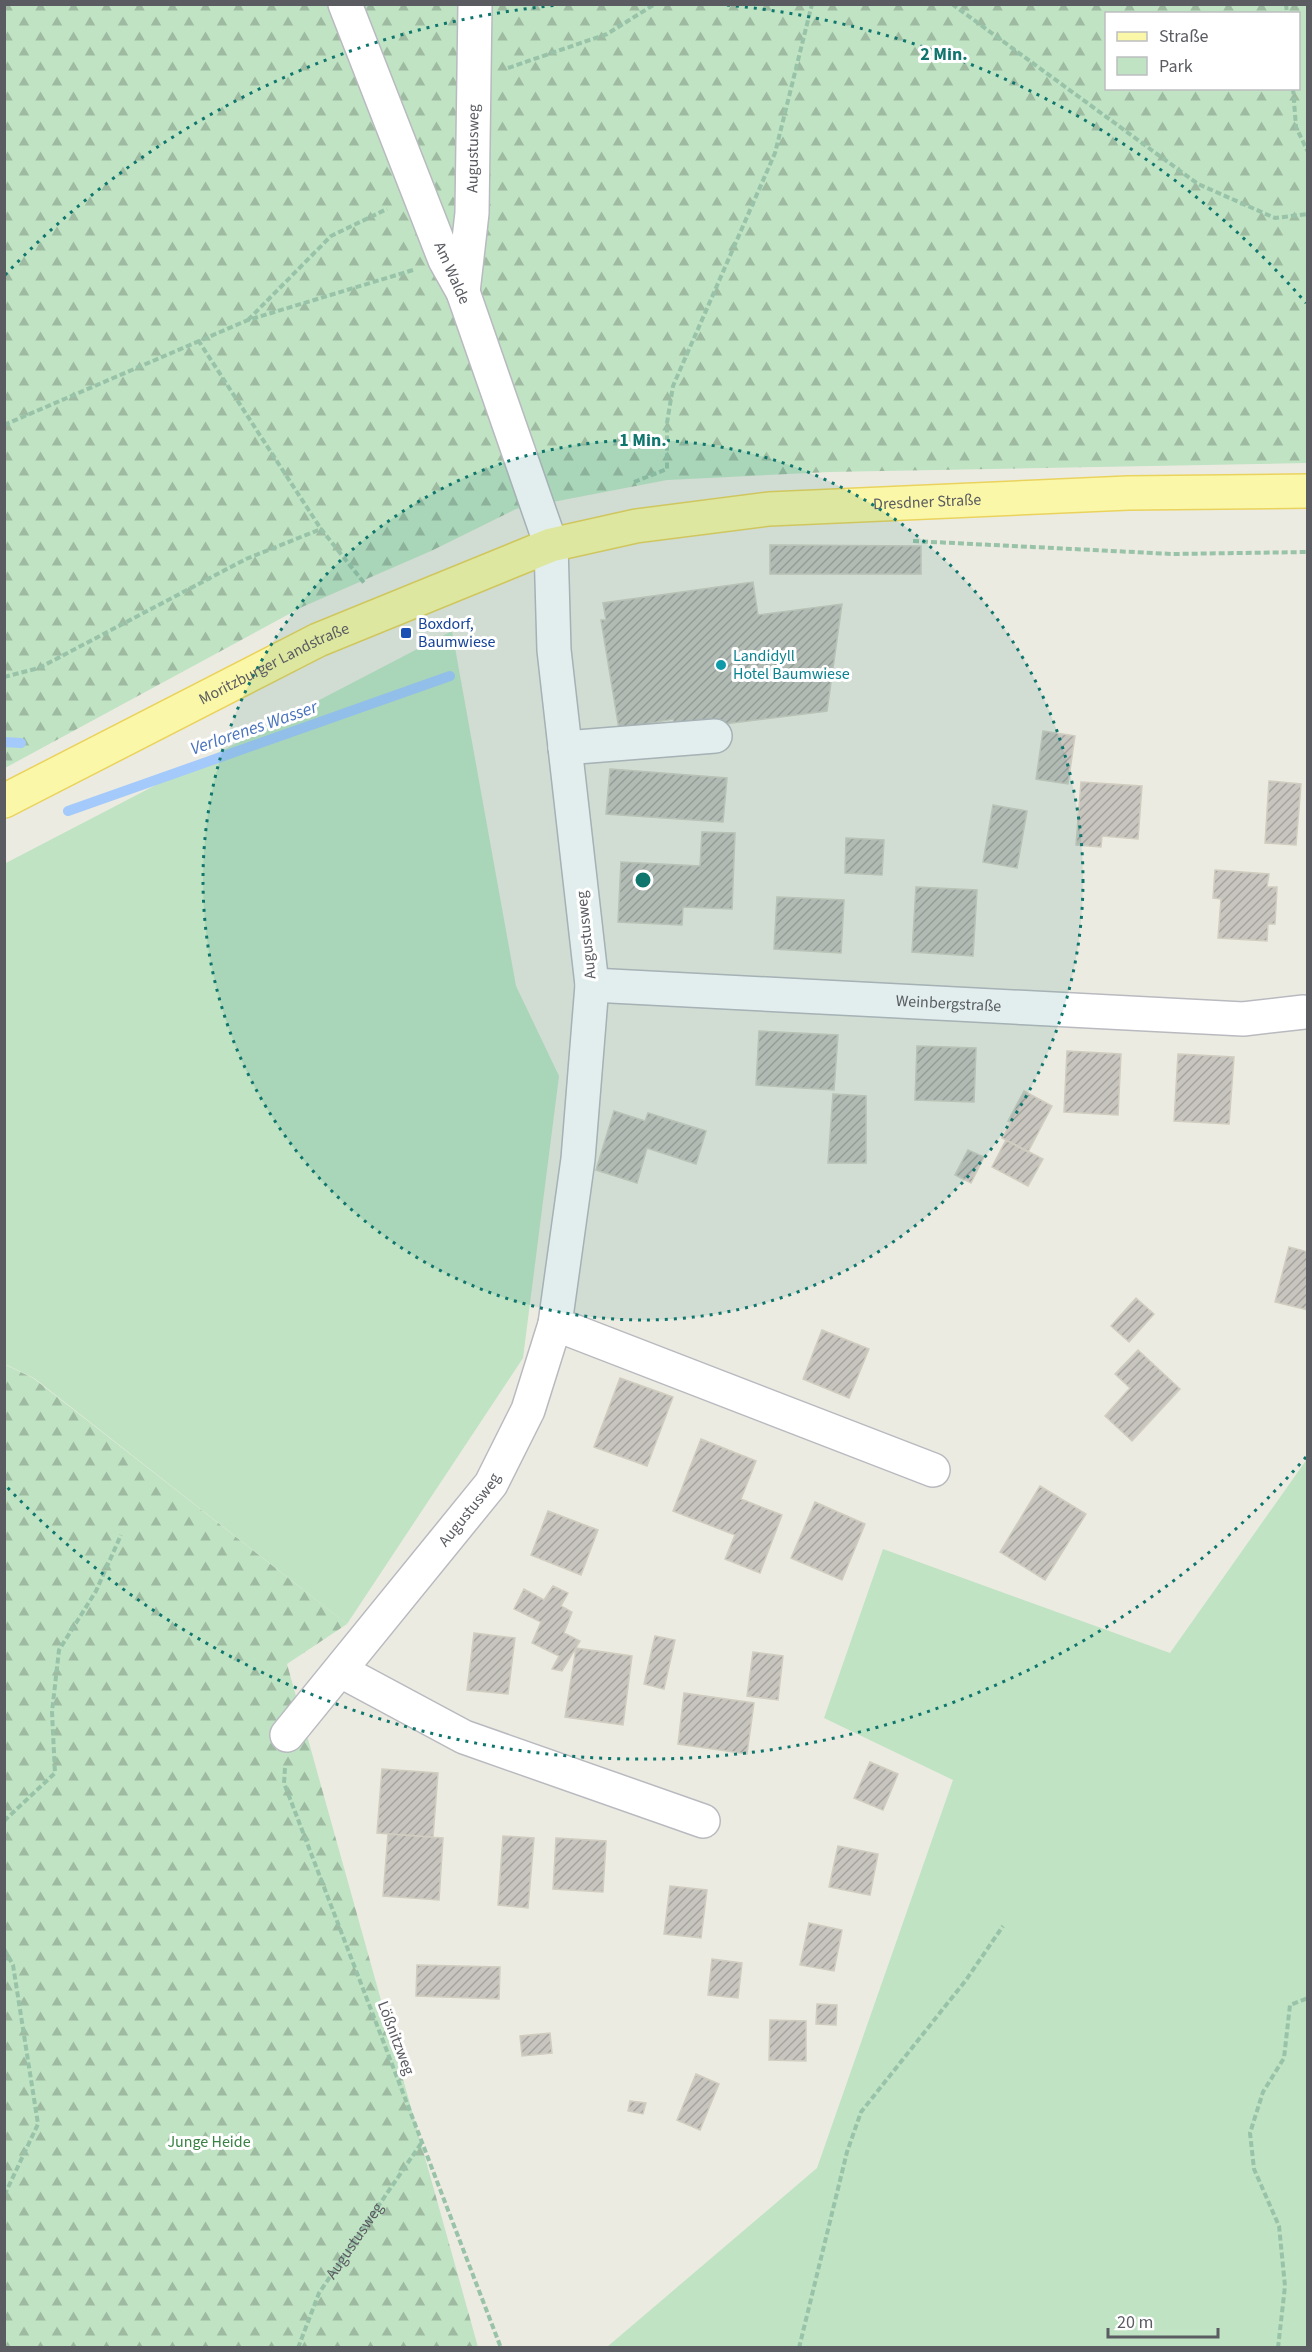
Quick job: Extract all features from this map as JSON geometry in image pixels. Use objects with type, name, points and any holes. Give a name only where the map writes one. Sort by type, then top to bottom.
[{"type":"main road","name":"Dresdner Straße","points":[[551,545],[636,526],[769,509],[1128,494],[1308,491]]},
{"type":"main road","name":"Moritzburger Landstraße","points":[[4,801],[318,640],[551,545]]},
{"type":"street","name":"Am Walde","points":[[345,4],[445,260],[463,292],[509,431],[551,545]]},
{"type":"street","name":"Augustusweg","points":[[463,292],[472,213],[475,4]]},
{"type":"street","name":"Augustusweg","points":[[287,1735],[491,1484],[528,1410],[555,1324],[578,1159],[592,985],[554,650],[551,545]]},
{"type":"street","points":[[565,748],[715,736]]},
{"type":"street","name":"Weinbergstraße","points":[[592,985],[1243,1018],[1304,1012]]},
{"type":"street","points":[[555,1324],[933,1470]]},
{"type":"street","points":[[341,1671],[464,1737],[703,1821]]},
{"type":"path","points":[[474,101],[506,69],[606,34],[655,4]]},
{"type":"path","points":[[634,482],[667,469],[667,423],[673,386],[776,153],[812,4]]},
{"type":"path","points":[[952,4],[1198,184],[1275,218],[1308,214]]},
{"type":"path","points":[[1293,90],[1296,127],[1308,152]]},
{"type":"path","points":[[248,320],[332,236],[387,210],[405,160]]},
{"type":"path","points":[[4,425],[248,320],[445,260]]},
{"type":"path","points":[[198,340],[321,529],[386,611]]},
{"type":"path","points":[[4,676],[39,668],[246,559],[321,529]]},
{"type":"path","points":[[911,541],[1173,554],[1308,552]]},
{"type":"path","points":[[4,1821],[55,1773],[52,1712],[59,1650],[96,1590],[121,1535]]},
{"type":"path","name":"Lößnitzweg","points":[[287,1735],[284,1783],[501,2347]]},
{"type":"path","points":[[799,2348],[847,2152],[861,2112],[966,1980],[1003,1926]]},
{"type":"path","points":[[4,1949],[13,1965],[38,2124],[4,2196]]},
{"type":"path","points":[[1278,2348],[1285,2286],[1280,2226],[1254,2169],[1250,2133],[1263,2092],[1284,2058],[1290,2005],[1308,1998]]},
{"type":"path","name":"Augustusweg","points":[[297,2348],[319,2293],[423,2141]]},
{"type":"path","points":[[501,2347],[506,2348]]},
{"type":"green space","points":[[5,5],[1307,5],[1307,463],[829,472],[667,480],[516,509],[431,551],[302,607],[5,768]]},
{"type":"green space","points":[[452,631],[516,986],[559,1076],[523,1358],[347,1624],[34,1378],[5,1364],[4,864]]},
{"type":"green space","name":"Junge Heide","points":[[4,1364],[33,1378],[347,1624],[287,1664],[478,2347],[5,2347]]},
{"type":"green space","points":[[1307,1459],[1307,2347],[607,2347],[817,2168],[953,1780],[824,1718],[883,1549],[1170,1653]]},
{"type":"building","points":[[770,545],[921,546],[921,574],[770,574]]},
{"type":"building","name":"Landidyll Hotel Baumwiese","points":[[753,582],[758,615],[842,604],[827,711],[676,730],[673,719],[619,729],[601,620],[606,620],[603,603]]},
{"type":"building","points":[[1043,731],[1075,736],[1068,784],[1036,779]]},
{"type":"building","points":[[610,769],[727,778],[723,822],[606,814]]},
{"type":"building","points":[[1269,781],[1301,784],[1296,845],[1265,843]]},
{"type":"building","points":[[1081,782],[1142,786],[1138,839],[1102,836],[1101,847],[1076,845]]},
{"type":"building","points":[[993,805],[1027,811],[1017,868],[983,862]]},
{"type":"building","points":[[702,832],[735,833],[732,909],[683,907],[682,925],[618,922],[621,862],[700,866]]},
{"type":"building","points":[[846,838],[884,840],[882,875],[845,873]]},
{"type":"building","points":[[1215,870],[1269,874],[1267,887],[1277,887],[1275,924],[1268,924],[1267,941],[1218,938],[1221,899],[1213,898]]},
{"type":"building","points":[[916,887],[977,890],[973,956],[912,952]]},
{"type":"building","points":[[777,897],[844,900],[841,953],[774,949]]},
{"type":"building","points":[[759,1031],[838,1035],[834,1090],[756,1085]]},
{"type":"building","points":[[917,1046],[976,1048],[974,1102],[915,1100]]},
{"type":"building","points":[[1067,1051],[1121,1054],[1118,1115],[1064,1112]]},
{"type":"building","points":[[1178,1054],[1234,1057],[1229,1124],[1174,1121]]},
{"type":"building","points":[[1024,1091],[1052,1106],[1028,1152],[1002,1138]]},
{"type":"building","points":[[833,1094],[866,1096],[866,1163],[828,1163]]},
{"type":"building","points":[[614,1111],[645,1121],[648,1113],[706,1131],[696,1164],[647,1148],[637,1183],[596,1170]]},
{"type":"building","points":[[1006,1140],[1043,1159],[1028,1186],[992,1167]]},
{"type":"building","points":[[968,1150],[984,1157],[971,1183],[955,1175]]},
{"type":"building","points":[[1289,1247],[1308,1252],[1308,1310],[1275,1302]]},
{"type":"building","points":[[1136,1298],[1154,1314],[1129,1342],[1111,1326]]},
{"type":"building","points":[[822,1330],[869,1349],[849,1398],[803,1379]]},
{"type":"building","points":[[1138,1350],[1180,1389],[1132,1441],[1105,1416],[1130,1388],[1115,1374]]},
{"type":"building","points":[[620,1378],[673,1397],[647,1466],[594,1447]]},
{"type":"building","points":[[701,1439],[756,1461],[741,1499],[782,1515],[760,1573],[725,1559],[735,1535],[673,1511]]},
{"type":"building","points":[[1040,1486],[1086,1514],[1045,1580],[1000,1552]]},
{"type":"building","points":[[815,1502],[865,1524],[842,1580],[791,1558]]},
{"type":"building","points":[[548,1511],[598,1530],[581,1575],[531,1555]]},
{"type":"building","points":[[553,1586],[568,1593],[561,1606],[572,1612],[564,1633],[580,1641],[562,1671],[552,1669],[559,1656],[532,1643],[541,1622],[514,1609],[524,1589],[544,1600]]},
{"type":"building","points":[[474,1633],[515,1638],[508,1694],[467,1690]]},
{"type":"building","points":[[655,1636],[675,1640],[664,1689],[644,1684]]},
{"type":"building","points":[[576,1648],[632,1656],[623,1725],[565,1717]]},
{"type":"building","points":[[753,1652],[783,1656],[778,1700],[747,1696]]},
{"type":"building","points":[[684,1693],[754,1703],[747,1754],[678,1744]]},
{"type":"building","points":[[870,1762],[898,1774],[883,1810],[854,1798]]},
{"type":"building","points":[[382,1769],[438,1773],[433,1837],[377,1833]]},
{"type":"building","points":[[388,1834],[443,1838],[439,1900],[383,1896]]},
{"type":"building","points":[[503,1836],[534,1838],[528,1908],[498,1905]]},
{"type":"building","points":[[556,1838],[606,1841],[603,1892],[553,1889]]},
{"type":"building","points":[[838,1846],[878,1854],[870,1895],[829,1887]]},
{"type":"building","points":[[670,1886],[707,1890],[701,1938],[664,1934]]},
{"type":"building","points":[[809,1923],[842,1930],[834,1971],[800,1965]]},
{"type":"building","points":[[712,1959],[742,1963],[738,1998],[708,1995]]},
{"type":"building","points":[[417,1965],[500,1967],[499,1999],[416,1996]]},
{"type":"building","points":[[817,2004],[837,2005],[836,2025],[816,2024]]},
{"type":"building","points":[[770,2020],[806,2021],[806,2061],[769,2060]]},
{"type":"building","points":[[550,2033],[552,2053],[522,2056],[520,2036]]},
{"type":"building","points":[[696,2074],[719,2084],[700,2130],[677,2120]]},
{"type":"building","points":[[630,2101],[646,2103],[643,2114],[628,2111]]},
{"type":"waterway","name":"Verlorenes Wasser","points":[[68,811],[450,676]]},
{"type":"waterway","points":[[4,742],[21,743]]},
{"type":"place","name":"Boxdorf, Baumwiese","points":[[406,633]]},
{"type":"place","name":"Landidyll Hotel Baumwiese","points":[[721,665]]}]
